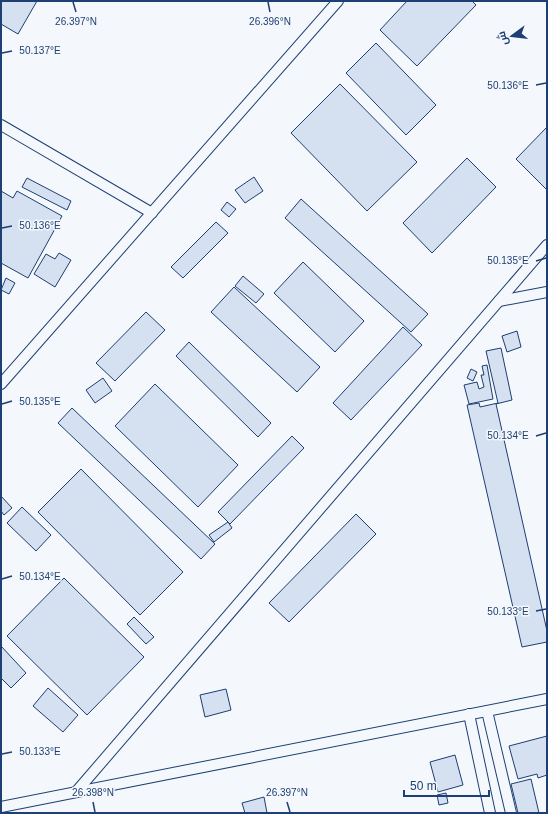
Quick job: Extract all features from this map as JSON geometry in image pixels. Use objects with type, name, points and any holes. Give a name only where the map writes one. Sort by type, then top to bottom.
[{"type":"street","points":[[1,384],[338,1]]},
{"type":"street","points":[[1,125],[152,213]]},
{"type":"street","points":[[76,792],[547,245]]},
{"type":"street","points":[[499,301],[547,292]]},
{"type":"street","points":[[1,807],[547,699]]},
{"type":"street","points":[[487,711],[511,813]]},
{"type":"street","points":[[469,714],[490,813]]},
{"type":"building","points":[[1,1],[37,1],[18,34],[1,24]]},
{"type":"building","points":[[407,1],[472,1],[476,5],[417,66],[380,30]]},
{"type":"building","points":[[376,43],[436,105],[406,135],[346,73]]},
{"type":"building","points":[[340,84],[417,162],[367,211],[291,133]]},
{"type":"building","points":[[547,127],[547,190],[516,159]]},
{"type":"building","points":[[467,158],[496,187],[432,253],[403,223]]},
{"type":"building","points":[[254,177],[263,191],[245,203],[235,190]]},
{"type":"building","points":[[27,178],[71,201],[67,210],[22,187]]},
{"type":"building","points":[[1,191],[13,198],[17,191],[62,216],[28,278],[1,263]]},
{"type":"building","points":[[301,199],[428,314],[411,332],[285,218]]},
{"type":"building","points":[[227,202],[236,209],[229,217],[221,210]]},
{"type":"building","points":[[216,222],[228,233],[183,278],[171,267]]},
{"type":"building","points":[[59,253],[71,260],[55,287],[34,274],[46,254],[55,259]]},
{"type":"building","points":[[303,262],[364,321],[335,352],[274,293]]},
{"type":"building","points":[[243,276],[264,294],[256,303],[235,286]]},
{"type":"building","points":[[6,278],[15,283],[9,294],[1,290]]},
{"type":"building","points":[[234,287],[320,367],[297,392],[211,312]]},
{"type":"building","points":[[146,312],[165,330],[115,381],[96,363]]},
{"type":"building","points":[[403,327],[422,345],[351,420],[333,403]]},
{"type":"building","points":[[517,331],[521,347],[507,352],[502,336]]},
{"type":"building","points":[[189,342],[271,423],[258,437],[176,356]]},
{"type":"building","points":[[501,348],[512,400],[496,404],[547,631],[547,642],[522,647],[467,405],[479,403],[480,407],[498,403],[486,351]]},
{"type":"building","points":[[487,365],[493,399],[469,404],[464,385],[477,382],[479,389],[484,387],[481,375],[484,375],[482,366]]},
{"type":"building","points":[[471,369],[477,372],[473,381],[467,378]]},
{"type":"building","points":[[103,378],[112,391],[95,403],[86,390]]},
{"type":"building","points":[[155,384],[238,465],[198,507],[115,426]]},
{"type":"building","points":[[72,408],[215,544],[201,559],[58,423]]},
{"type":"building","points":[[292,436],[304,448],[230,524],[218,512]]},
{"type":"building","points":[[81,469],[183,572],[140,615],[38,512]]},
{"type":"building","points":[[1,496],[12,508],[4,515],[1,511]]},
{"type":"building","points":[[22,507],[51,535],[36,551],[7,523]]},
{"type":"building","points":[[356,514],[376,534],[289,622],[269,603]]},
{"type":"building","points":[[228,522],[232,528],[214,542],[209,535]]},
{"type":"building","points":[[64,578],[144,657],[87,715],[7,636]]},
{"type":"building","points":[[134,617],[154,637],[146,644],[127,624]]},
{"type":"building","points":[[1,646],[26,673],[11,688],[1,678]]},
{"type":"building","points":[[48,688],[78,715],[63,732],[33,706]]},
{"type":"building","points":[[226,689],[231,710],[205,717],[200,695]]},
{"type":"building","points":[[547,736],[547,775],[538,778],[537,774],[518,779],[509,746]]},
{"type":"building","points":[[455,755],[463,785],[438,792],[430,762]]},
{"type":"building","points":[[531,779],[539,813],[518,813],[511,784]]},
{"type":"building","points":[[446,793],[448,803],[439,805],[437,795]]},
{"type":"building","points":[[264,797],[267,813],[245,813],[242,803]]}]
